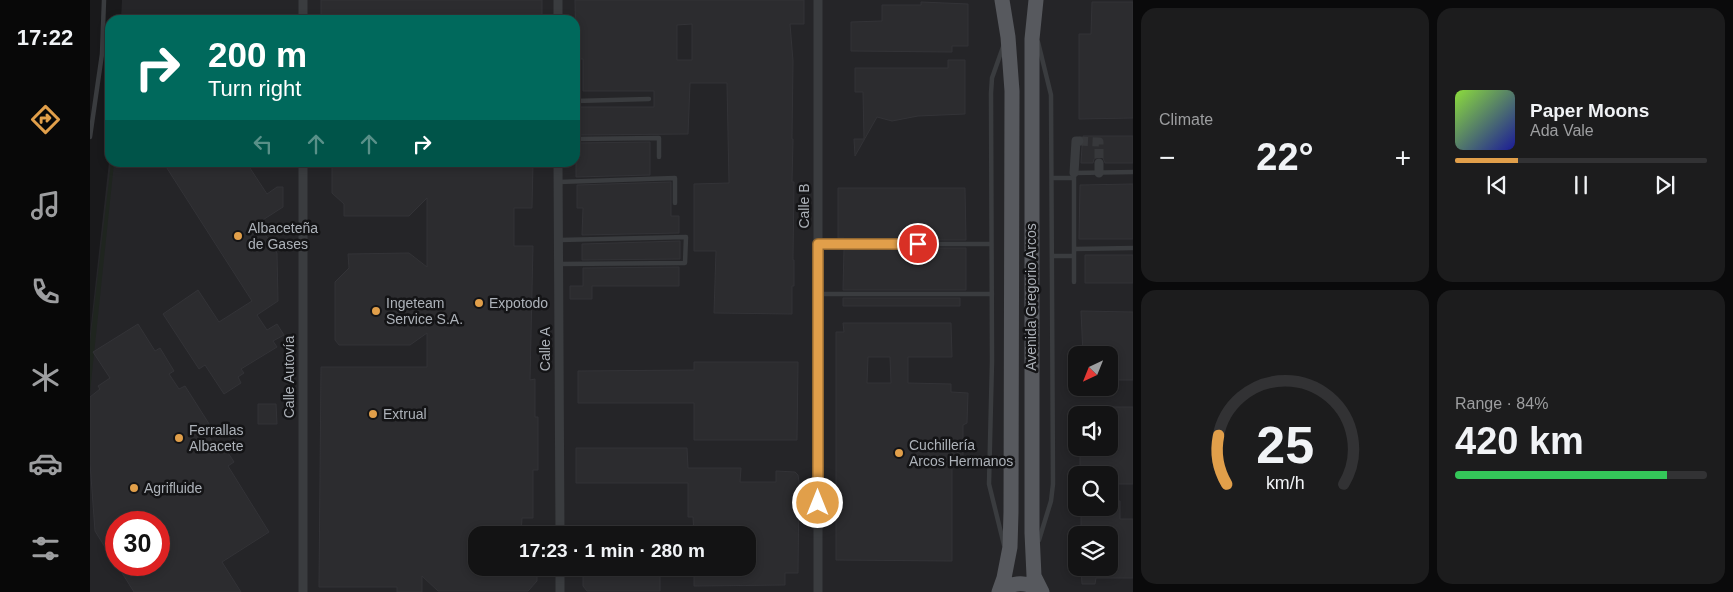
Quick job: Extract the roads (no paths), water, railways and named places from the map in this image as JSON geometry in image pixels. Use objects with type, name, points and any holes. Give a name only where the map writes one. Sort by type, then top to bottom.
[{"type":"main road","name":"Avenida Gregorio Arcos","points":[[999,592],[1004,578],[1011,533],[1012,423],[1012,91],[1008,37],[1002,0]]},
{"type":"main road","name":"Avenida Gregorio Arcos","points":[[1036,1],[1032,28],[1032,561],[1034,576],[1042,592]]},
{"type":"main road","points":[[999,592],[1007,586],[1017,583],[1026,584],[1042,592]]},
{"type":"street","points":[[303,0],[303,15]]},
{"type":"street","points":[[558,0],[558,15]]},
{"type":"street","name":"Calle B","points":[[818,0],[818,592]]},
{"type":"street","points":[[1074,176],[1076,141],[1079,141]]},
{"type":"street","name":"Calle Autovía","points":[[303,167],[303,592]]},
{"type":"street","name":"Calle A","points":[[558,167],[560,526]]},
{"type":"street","points":[[560,576],[560,592]]},
{"type":"lane","points":[[90,137],[102,54],[104,0]]},
{"type":"lane","points":[[1032,28],[1041,49],[1051,95],[1053,484],[1051,501],[1032,561]]},
{"type":"lane","points":[[1008,37],[992,78],[992,294],[989,484],[1002,540],[1008,554]]},
{"type":"lane","points":[[580,102],[649,99]]},
{"type":"lane","points":[[580,139],[659,138],[658,157]]},
{"type":"lane","points":[[1052,178],[1074,176],[1099,168],[1133,172]]},
{"type":"lane","points":[[1074,176],[1074,282]]},
{"type":"lane","points":[[558,182],[675,178],[675,203]]},
{"type":"lane","points":[[558,264],[685,263],[686,238],[559,240]]},
{"type":"lane","points":[[818,244],[992,244]]},
{"type":"lane","points":[[1074,249],[1133,248]]},
{"type":"lane","points":[[1052,256],[1074,256]]},
{"type":"lane","points":[[818,294],[992,294]]},
{"type":"tunnel","points":[[1079,141],[1099,142],[1099,163]]},
{"type":"place","name":"Albaceteña de Gases","points":[[238,236]]},
{"type":"place","name":"Expotodo","points":[[479,303]]},
{"type":"place","name":"Ingeteam Service S.A.","points":[[376,311]]},
{"type":"place","name":"Extrual","points":[[373,414]]},
{"type":"place","name":"Ferrallas Albacete","points":[[179,438]]},
{"type":"place","name":"Cuchillería Arcos Hermanos","points":[[899,453]]},
{"type":"place","name":"Agrifluide","points":[[134,488]]}]
